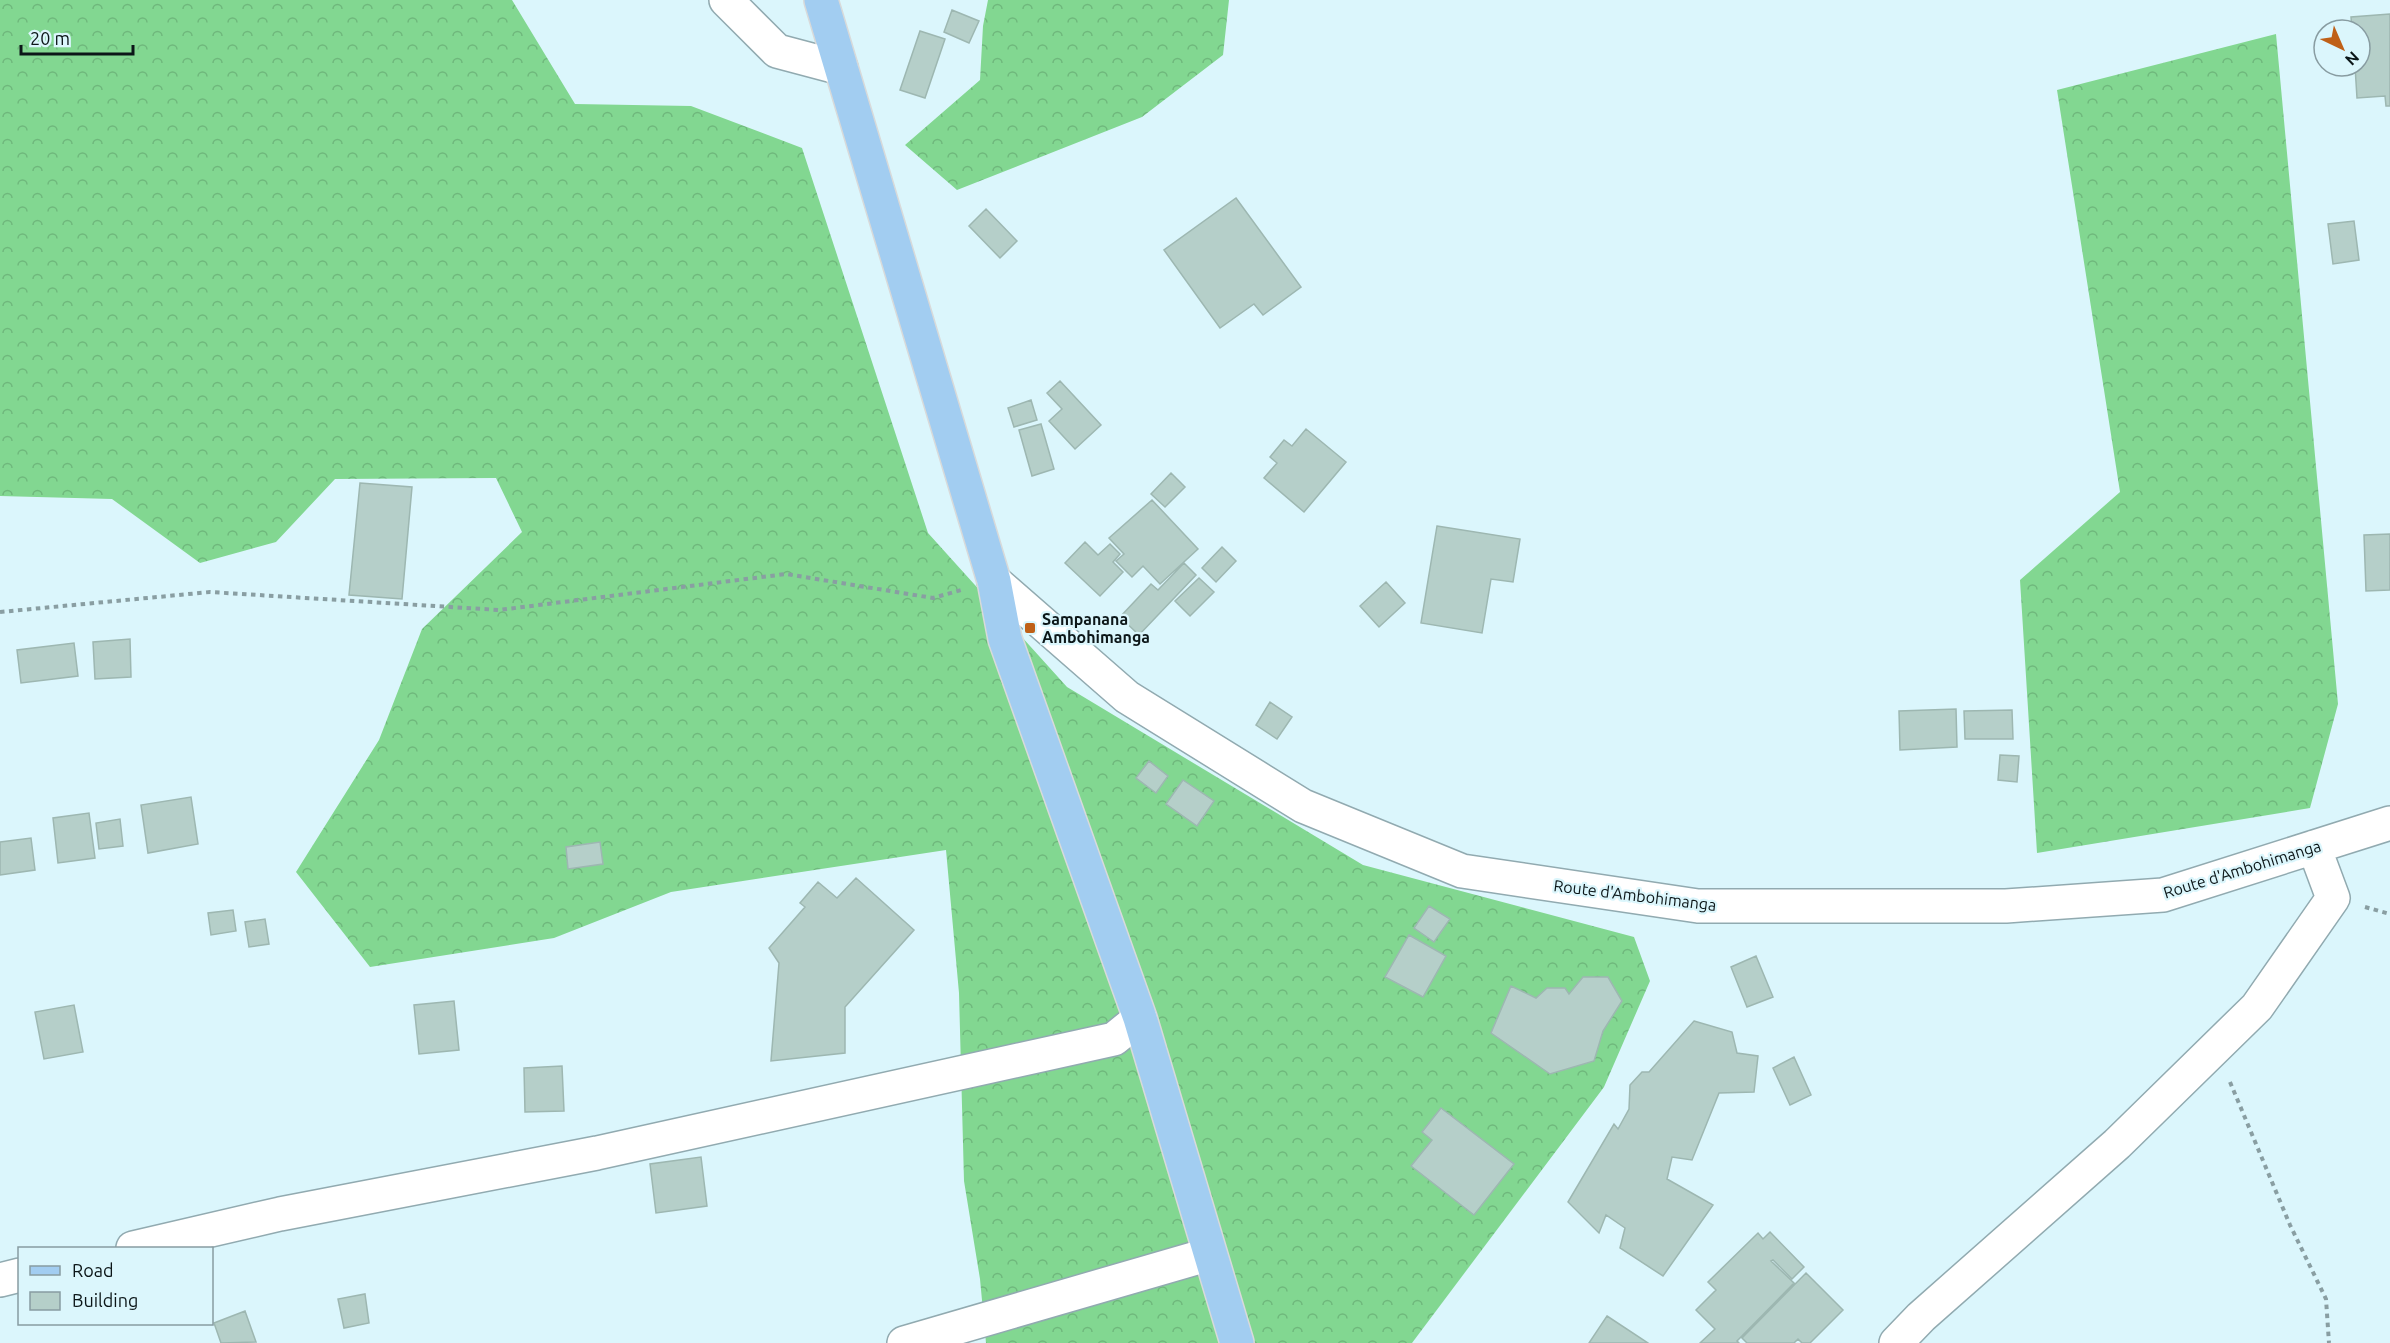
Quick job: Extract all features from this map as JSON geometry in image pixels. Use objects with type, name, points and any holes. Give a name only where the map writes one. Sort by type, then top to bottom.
[{"type":"main road","points":[[821,0],[994,581],[1005,639],[1140,1018],[1237,1343]]},
{"type":"street","points":[[726,0],[777,51],[841,68]]},
{"type":"street","name":"Route d'Ambohimanga","points":[[994,581],[1127,697],[1293,800],[1462,871],[1698,906],[2006,906],[2163,895],[2390,823]]},
{"type":"street","points":[[1896,1343],[1921,1317],[2116,1144],[2257,1008],[2333,898],[2314,847]]},
{"type":"street","points":[[137,1247],[280,1214],[597,1153],[1114,1039],[1140,1018]]},
{"type":"street","points":[[904,1343],[1210,1254]]},
{"type":"street","points":[[0,1280],[18,1276]]},
{"type":"path","points":[[0,612],[210,592],[499,610],[786,574],[933,598],[994,581]]},
{"type":"path","points":[[2216,1048],[2290,1225],[2326,1299],[2329,1343]]},
{"type":"green space","points":[[0,0],[512,0],[575,104],[691,106],[802,148],[928,533],[1067,687],[1363,865],[1634,937],[1650,981],[1604,1087],[1412,1343],[986,1343],[980,1279],[964,1181],[959,993],[946,850],[671,892],[554,938],[370,967],[296,872],[379,740],[422,629],[522,532],[496,478],[335,479],[276,542],[200,563],[112,499],[0,496]]},
{"type":"green space","points":[[988,0],[1229,0],[1223,55],[1142,117],[957,190],[905,145],[980,80],[983,26]]},
{"type":"green space","points":[[2276,34],[2338,704],[2310,808],[2037,853],[2020,580],[2120,492],[2057,90]]},
{"type":"building","points":[[952,10],[979,21],[969,43],[944,32]]},
{"type":"building","points":[[2390,14],[2390,106],[2386,106],[2385,96],[2357,98],[2356,78],[2372,78],[2372,18],[2351,17]]},
{"type":"building","points":[[920,31],[945,39],[925,98],[900,90]]},
{"type":"building","points":[[1236,198],[1301,287],[1263,315],[1254,304],[1220,328],[1164,250]]},
{"type":"building","points":[[986,209],[1017,241],[1000,258],[969,226]]},
{"type":"building","points":[[2354,221],[2359,260],[2333,264],[2328,224]]},
{"type":"building","points":[[1060,381],[1101,425],[1075,449],[1049,421],[1062,409],[1047,393]]},
{"type":"building","points":[[1031,400],[1037,420],[1014,427],[1008,408]]},
{"type":"building","points":[[1041,424],[1054,469],[1032,476],[1019,430]]},
{"type":"building","points":[[1306,429],[1346,462],[1304,512],[1264,478],[1277,463],[1270,457],[1284,440],[1292,446]]},
{"type":"building","points":[[1171,473],[1185,487],[1165,507],[1151,494]]},
{"type":"building","points":[[360,483],[412,487],[402,599],[349,595]]},
{"type":"building","points":[[1152,500],[1198,549],[1160,584],[1143,566],[1132,577],[1116,561],[1124,554],[1109,538]]},
{"type":"building","points":[[1437,526],[1520,539],[1513,582],[1491,579],[1482,633],[1421,623]]},
{"type":"building","points":[[2390,534],[2390,590],[2366,591],[2364,535]]},
{"type":"building","points":[[1085,542],[1098,555],[1110,544],[1120,554],[1113,562],[1123,572],[1100,596],[1065,563]]},
{"type":"building","points":[[1222,547],[1236,561],[1216,582],[1202,568]]},
{"type":"building","points":[[1184,563],[1196,575],[1139,635],[1120,617],[1151,584],[1158,590]]},
{"type":"building","points":[[1199,578],[1214,592],[1190,616],[1175,601]]},
{"type":"building","points":[[1386,582],[1405,603],[1379,627],[1360,606]]},
{"type":"building","points":[[130,639],[131,677],[95,679],[93,642]]},
{"type":"building","points":[[74,643],[78,676],[21,683],[17,650]]},
{"type":"building","points":[[1270,702],[1292,717],[1277,739],[1256,725]]},
{"type":"building","points":[[1956,709],[1957,747],[1900,750],[1899,711]]},
{"type":"building","points":[[2012,710],[2013,739],[1965,739],[1964,711]]},
{"type":"building","points":[[2000,755],[2019,756],[2017,782],[1998,780]]},
{"type":"building","points":[[1149,761],[1168,776],[1156,793],[1136,778]]},
{"type":"building","points":[[1183,780],[1214,801],[1197,826],[1166,804]]},
{"type":"building","points":[[191,797],[198,844],[148,853],[141,805]]},
{"type":"building","points":[[89,813],[95,858],[58,863],[53,818]]},
{"type":"building","points":[[120,819],[123,846],[99,849],[96,823]]},
{"type":"building","points":[[31,838],[35,870],[0,875],[0,842]]},
{"type":"building","points":[[600,842],[603,864],[568,869],[566,847]]},
{"type":"building","points":[[856,878],[914,930],[845,1007],[845,1053],[771,1061],[779,963],[769,948],[805,907],[800,903],[818,882],[837,898]]},
{"type":"building","points":[[1429,906],[1450,919],[1434,942],[1414,928]]},
{"type":"building","points":[[233,910],[236,931],[211,935],[208,913]]},
{"type":"building","points":[[265,919],[269,944],[249,947],[245,922]]},
{"type":"building","points":[[1409,935],[1446,956],[1423,997],[1385,977]]},
{"type":"building","points":[[1756,956],[1773,997],[1747,1007],[1731,967]]},
{"type":"building","points":[[1583,977],[1608,977],[1622,1001],[1603,1031],[1594,1061],[1550,1074],[1491,1033],[1511,986],[1536,998],[1547,988],[1565,988],[1569,994]]},
{"type":"building","points":[[454,1001],[459,1050],[419,1054],[414,1005]]},
{"type":"building","points":[[74,1005],[83,1052],[44,1059],[35,1012]]},
{"type":"building","points":[[1694,1021],[1732,1032],[1737,1053],[1758,1056],[1754,1092],[1719,1093],[1692,1160],[1672,1157],[1667,1179],[1713,1205],[1663,1276],[1620,1248],[1625,1228],[1606,1215],[1599,1233],[1568,1202],[1614,1124],[1618,1129],[1629,1109],[1630,1085],[1642,1072],[1649,1072]]},
{"type":"building","points":[[1794,1057],[1811,1095],[1790,1105],[1773,1068]]},
{"type":"building","points":[[562,1066],[564,1111],[525,1112],[524,1068]]},
{"type":"building","points":[[1441,1108],[1514,1164],[1474,1215],[1411,1166],[1432,1140],[1422,1132]]},
{"type":"building","points":[[701,1157],[707,1206],[656,1213],[650,1164]]},
{"type":"building","points":[[1770,1232],[1804,1267],[1792,1279],[1773,1260],[1771,1261],[1794,1283],[1737,1341],[1739,1343],[1700,1343],[1715,1329],[1696,1310],[1716,1290],[1708,1282],[1758,1233],[1763,1239]]},
{"type":"building","points":[[1806,1273],[1843,1310],[1810,1343],[1802,1343],[1798,1339],[1794,1343],[1747,1343],[1742,1338]]},
{"type":"building","points":[[365,1294],[369,1323],[344,1328],[338,1299]]},
{"type":"building","points":[[245,1311],[256,1342],[221,1343],[214,1323]]},
{"type":"building","points":[[1607,1316],[1648,1343],[1589,1343]]},
{"type":"place","name":"Sampanana Ambohimanga","points":[[1030,628]]}]
